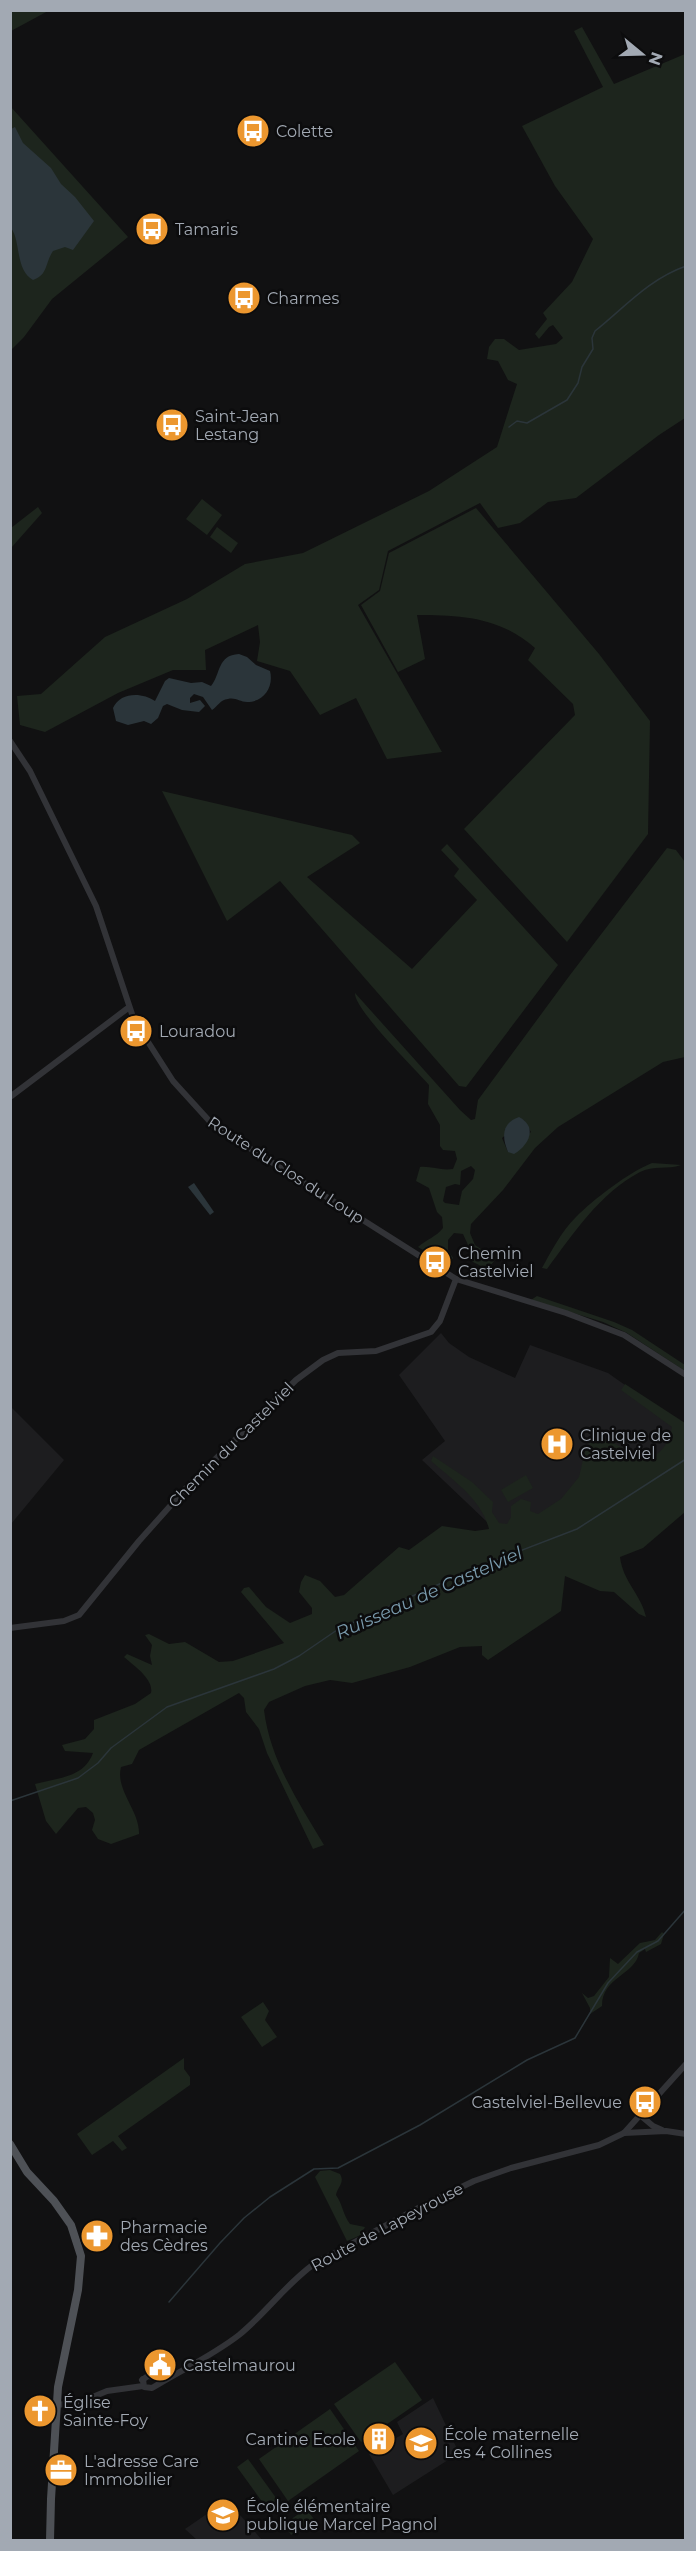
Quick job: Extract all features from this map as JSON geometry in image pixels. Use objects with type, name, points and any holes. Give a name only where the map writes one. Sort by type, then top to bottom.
[{"type":"main road","points":[[10,2144],[27,2172],[54,2201],[72,2225],[80,2247],[82,2265],[60,2372],[53,2449],[50,2541]]},
{"type":"street","name":"Route du Clos du Loup","points":[[10,741],[38,785],[96,906],[128,1008],[139,1029],[172,1081],[213,1125],[456,1279],[566,1313],[624,1335],[686,1375]]},
{"type":"street","points":[[10,1097],[128,1008]]},
{"type":"street","name":"Chemin du Castelviel","points":[[10,1628],[64,1622],[79,1615],[188,1486],[296,1380],[323,1360],[338,1353],[376,1351],[431,1332],[440,1322],[456,1279]]},
{"type":"street","points":[[624,2133],[686,2064]]},
{"type":"street","points":[[640,2115],[653,2126],[666,2131]]},
{"type":"street","points":[[643,2132],[646,2121]]},
{"type":"street","points":[[624,2133],[666,2131],[686,2134]]},
{"type":"street","name":"Route de Lapeyrouse","points":[[154,2386],[178,2374],[236,2337],[275,2303],[300,2275],[314,2264],[450,2192],[512,2168],[599,2145],[624,2133]]},
{"type":"street","name":"Route de Lapeyrouse","points":[[153,2377],[162,2378],[178,2374]]},
{"type":"street","points":[[58,2405],[83,2401],[107,2391],[135,2385],[143,2382],[148,2376],[156,2380],[154,2386],[148,2389],[143,2382]]},
{"type":"shaded area","points":[[11,10],[48,10],[48,11],[11,31]]},
{"type":"shaded area","points":[[582,27],[614,84],[685,54],[685,418],[576,498],[548,502],[520,523],[498,528],[480,503],[388,551],[379,590],[358,605],[442,752],[387,759],[356,698],[320,715],[290,671],[257,661],[260,642],[258,625],[205,650],[206,670],[173,670],[118,693],[45,732],[20,725],[17,696],[41,694],[105,637],[187,599],[245,564],[303,553],[429,491],[497,447],[517,384],[508,380],[498,361],[487,359],[489,347],[495,339],[504,339],[519,350],[556,344],[563,338],[553,325],[539,339],[535,334],[547,319],[543,313],[572,282],[593,239],[555,186],[522,126],[603,87],[574,31]]},
{"type":"shaded area","points":[[10,106],[128,237],[52,299],[24,337],[11,350]]},
{"type":"shaded area","points":[[15,127],[23,143],[51,168],[61,184],[94,221],[73,250],[65,247],[53,251],[44,272],[33,280],[23,269],[11,228],[11,129]]},
{"type":"shaded area","points":[[202,499],[222,515],[207,535],[186,519]]},
{"type":"shaded area","points":[[38,507],[42,513],[11,548],[11,528]]},
{"type":"shaded area","points":[[476,508],[599,654],[650,721],[648,834],[567,942],[464,829],[575,715],[573,704],[528,660],[535,648],[508,630],[464,617],[417,615],[425,659],[398,672],[361,605],[380,591],[389,553]]},
{"type":"shaded area","points":[[217,527],[238,543],[231,553],[210,537]]},
{"type":"shaded area","points":[[239,654],[270,671],[269,688],[258,699],[247,702],[225,700],[212,710],[203,697],[194,694],[190,698],[190,703],[200,700],[205,706],[199,712],[182,710],[167,704],[163,706],[158,718],[151,724],[144,721],[128,725],[116,721],[113,708],[126,696],[144,696],[155,701],[165,681],[169,678],[191,683],[202,682],[211,686],[223,661],[232,655]]},
{"type":"shaded area","points":[[162,791],[352,835],[360,843],[307,877],[412,969],[477,900],[454,876],[459,869],[441,850],[447,844],[558,965],[466,1087],[459,1086],[280,881],[227,921]]},
{"type":"shaded area","points":[[667,848],[676,850],[685,862],[685,1057],[663,1062],[558,1127],[535,1148],[503,1190],[471,1224],[470,1233],[475,1245],[496,1259],[490,1266],[481,1266],[469,1260],[468,1245],[463,1234],[454,1233],[448,1240],[448,1250],[453,1258],[448,1265],[418,1247],[443,1228],[442,1217],[437,1212],[429,1188],[416,1181],[420,1167],[453,1169],[457,1159],[455,1151],[443,1150],[440,1146],[440,1125],[428,1104],[429,1085],[374,1025],[357,1001],[355,993],[471,1120],[475,1119],[478,1100]],"holes":[[[524,1120],[531,1132],[508,1152],[502,1138]],[[471,1166],[475,1170],[473,1179],[462,1191],[459,1205],[445,1203],[443,1201],[446,1187],[460,1185],[461,1171]]]},
{"type":"shaded area","points":[[519,1117],[525,1121],[530,1131],[524,1146],[514,1154],[508,1152],[504,1136],[509,1123]]},
{"type":"shaded area","points":[[652,1163],[681,1165],[645,1170],[612,1191],[588,1215],[547,1269],[542,1268],[561,1235],[576,1217],[612,1187]]},
{"type":"shaded area","points":[[194,1183],[214,1212],[210,1215],[188,1187]]},
{"type":"shaded area","points":[[537,1296],[632,1330],[685,1365],[685,1371],[627,1333],[603,1322],[531,1300]]},
{"type":"shaded area","name":"Clinique de Castelviel","points":[[441,1333],[449,1343],[469,1357],[515,1378],[530,1345],[608,1373],[683,1426],[649,1468],[507,1541],[422,1460],[445,1441],[399,1375]]},
{"type":"shaded area","points":[[625,1384],[685,1423],[685,1512],[643,1548],[620,1557],[625,1574],[646,1617],[639,1614],[614,1592],[600,1591],[565,1576],[561,1611],[488,1660],[482,1655],[482,1646],[460,1647],[410,1667],[352,1683],[330,1680],[305,1686],[269,1702],[264,1710],[272,1746],[287,1780],[324,1845],[313,1849],[267,1753],[259,1729],[246,1712],[244,1698],[239,1693],[139,1750],[132,1764],[121,1767],[121,1784],[136,1817],[139,1834],[111,1844],[98,1839],[92,1830],[95,1820],[93,1813],[86,1807],[78,1808],[56,1834],[46,1821],[35,1784],[69,1776],[83,1768],[93,1753],[65,1751],[62,1745],[85,1739],[94,1729],[94,1720],[135,1704],[151,1693],[146,1678],[124,1657],[127,1654],[152,1665],[150,1656],[152,1645],[145,1635],[149,1634],[169,1644],[185,1642],[219,1662],[233,1661],[284,1643],[241,1592],[244,1588],[249,1587],[266,1607],[290,1623],[312,1614],[312,1608],[299,1592],[305,1575],[320,1581],[335,1597],[344,1595],[399,1547],[409,1550],[442,1526],[475,1531],[489,1529],[480,1509],[457,1483],[431,1461],[433,1456],[472,1482],[493,1502],[492,1512],[499,1523],[507,1524],[511,1517],[511,1506],[521,1499],[531,1502],[530,1511],[538,1514],[561,1499],[579,1477],[585,1451],[596,1434],[646,1460],[651,1458],[664,1448],[672,1427],[621,1390]]},
{"type":"shaded area","points":[[11,1407],[64,1460],[11,1524]]},
{"type":"shaded area","points":[[526,1475],[533,1488],[508,1502],[501,1490]]},
{"type":"shaded area","points":[[662,1932],[664,1934],[661,1944],[639,1953],[632,1966],[607,1989],[603,1996],[602,2006],[590,2014],[590,2008],[582,1993],[588,1998],[594,1996],[609,1977],[610,1958],[618,1964],[640,1943],[655,1940]]},
{"type":"shaded area","points":[[263,2002],[269,2011],[265,2020],[277,2037],[262,2047],[241,2017]]},
{"type":"shaded area","points":[[184,2058],[184,2069],[190,2077],[190,2085],[118,2136],[127,2148],[122,2151],[113,2141],[92,2155],[77,2134]]},
{"type":"shaded area","points":[[330,2170],[340,2174],[341,2182],[336,2195],[348,2221],[350,2224],[365,2227],[361,2235],[347,2241],[315,2177],[320,2171]]},
{"type":"shaded area","points":[[395,2362],[422,2400],[361,2442],[334,2404]]},
{"type":"shaded area","name":"École maternelle Les 4 Collines","points":[[433,2398],[459,2453],[393,2495],[369,2454],[403,2434],[397,2422]]},
{"type":"shaded area","points":[[330,2409],[359,2451],[288,2501],[259,2459]]},
{"type":"shaded area","points":[[248,2459],[279,2502],[268,2510],[237,2467]]},
{"type":"shaded area","name":"École élémentaire publique Marcel Pagnol","points":[[227,2500],[262,2540],[197,2540],[185,2529]]},
{"type":"shaded area","points":[[306,2509],[314,2519],[291,2535],[284,2524]]},
{"type":"waterway","points":[[509,427],[517,421],[527,423],[567,400],[578,383],[582,367],[593,349],[592,338],[595,331],[660,278],[686,266]]},
{"type":"waterway","name":"Ruisseau de Castelviel","points":[[10,1801],[78,1778],[98,1763],[111,1748],[167,1707],[274,1669],[299,1656],[337,1630],[473,1569],[577,1529],[686,1459]]},
{"type":"waterway","points":[[169,2302],[244,2218],[270,2197],[314,2169],[338,2168],[420,2125],[527,2060],[575,2038],[608,1983],[637,1952],[658,1941],[686,1909]]},
{"type":"place","name":"Colette","points":[[253,131]]},
{"type":"place","name":"Tamaris","points":[[152,229]]},
{"type":"place","name":"Charmes","points":[[244,298]]},
{"type":"place","name":"Saint-Jean Lestang","points":[[172,425]]},
{"type":"place","name":"Louradou","points":[[136,1031]]},
{"type":"place","name":"Chemin Castelviel","points":[[435,1262]]},
{"type":"place","name":"Clinique de Castelviel","points":[[557,1444]]},
{"type":"place","name":"Castelviel-Bellevue","points":[[645,2102]]},
{"type":"place","name":"Pharmacie des Cèdres","points":[[97,2236]]},
{"type":"place","name":"Castelmaurou","points":[[160,2365]]},
{"type":"place","name":"Église Sainte-Foy","points":[[40,2411]]},
{"type":"place","name":"Cantine Ecole","points":[[379,2439]]},
{"type":"place","name":"École maternelle Les 4 Collines","points":[[421,2443]]},
{"type":"place","name":"L'adresse Care Immobilier","points":[[61,2470]]},
{"type":"place","name":"École élémentaire publique Marcel Pagnol","points":[[223,2515]]}]
